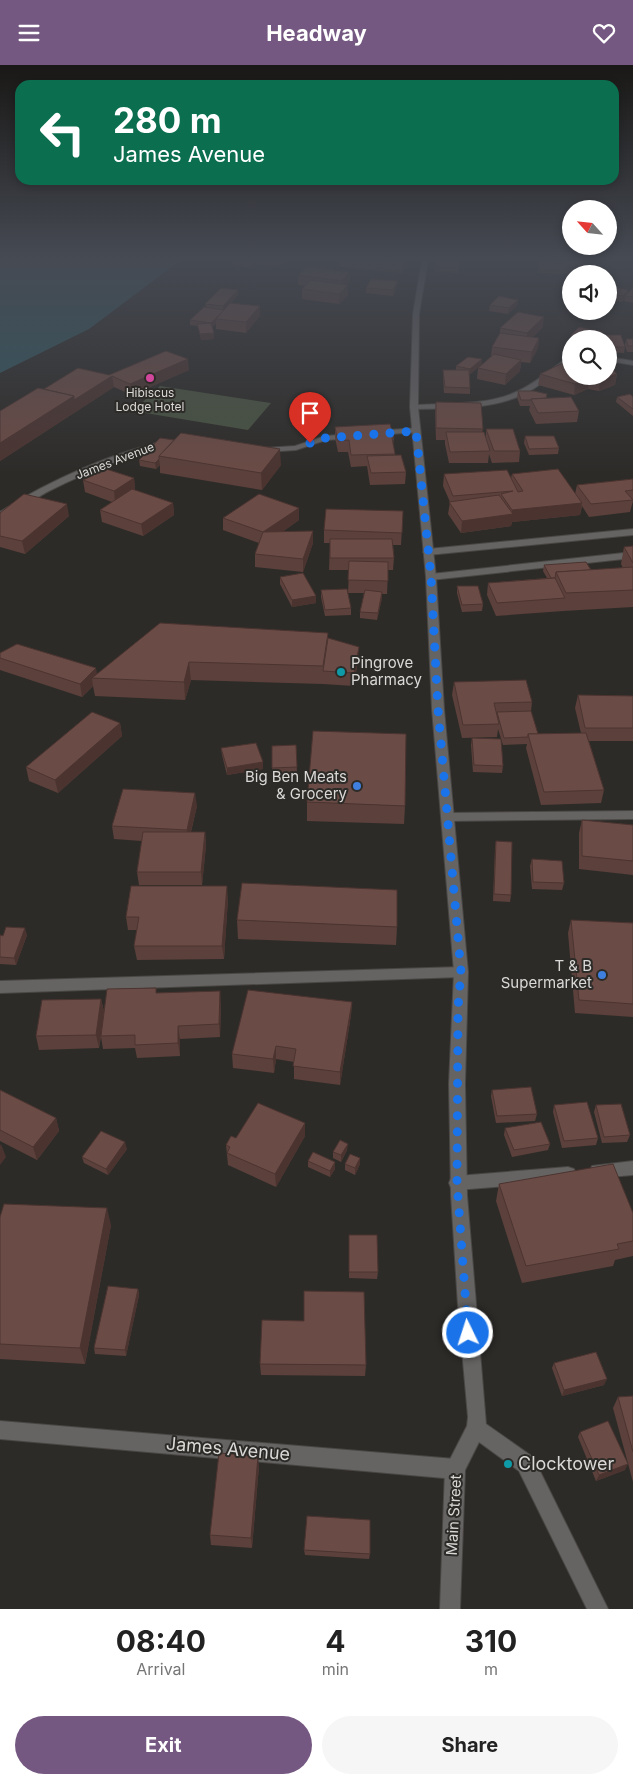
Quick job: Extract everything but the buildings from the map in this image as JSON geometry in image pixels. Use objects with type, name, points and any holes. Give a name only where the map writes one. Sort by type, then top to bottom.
[{"type":"street","name":"Main Street","points":[[416,332],[414,407],[431,577],[438,700],[461,972],[458,1008],[457,1183],[477,1417],[476,1428],[455,1469],[450,1609]]},
{"type":"street","points":[[617,360],[633,363]]},
{"type":"street","points":[[414,407],[487,402],[511,397],[529,389],[562,366]]},
{"type":"street","points":[[258,451],[296,448],[325,438],[416,431]]},
{"type":"street","name":"James Avenue","points":[[0,516],[26,498],[53,485],[149,445],[171,442],[179,443]]},
{"type":"street","points":[[428,552],[633,532]]},
{"type":"street","points":[[431,577],[633,555]]},
{"type":"street","points":[[447,817],[633,815]]},
{"type":"street","points":[[0,987],[461,972]]},
{"type":"street","points":[[457,1183],[633,1168]]},
{"type":"street","points":[[476,1428],[526,1464],[598,1609]]},
{"type":"street","name":"James Avenue","points":[[0,1430],[455,1469]]},
{"type":"green space","points":[[160,386],[271,403],[248,430],[133,411]]},
{"type":"water","points":[[0,332],[83,332],[0,373]]},
{"type":"place","name":"Hibiscus Lodge Hotel","points":[[150,378]]},
{"type":"place","name":"Pingrove Pharmacy","points":[[341,672]]},
{"type":"place","name":"Big Ben Meats & Grocery","points":[[357,786]]},
{"type":"place","name":"T & B Supermarket","points":[[602,975]]},
{"type":"place","name":"Clocktower","points":[[508,1464]]},
{"type":"route","points":[[310,443],[325,438],[416,431],[431,577],[438,709],[461,972],[458,1008],[457,1183],[468,1333]]}]
